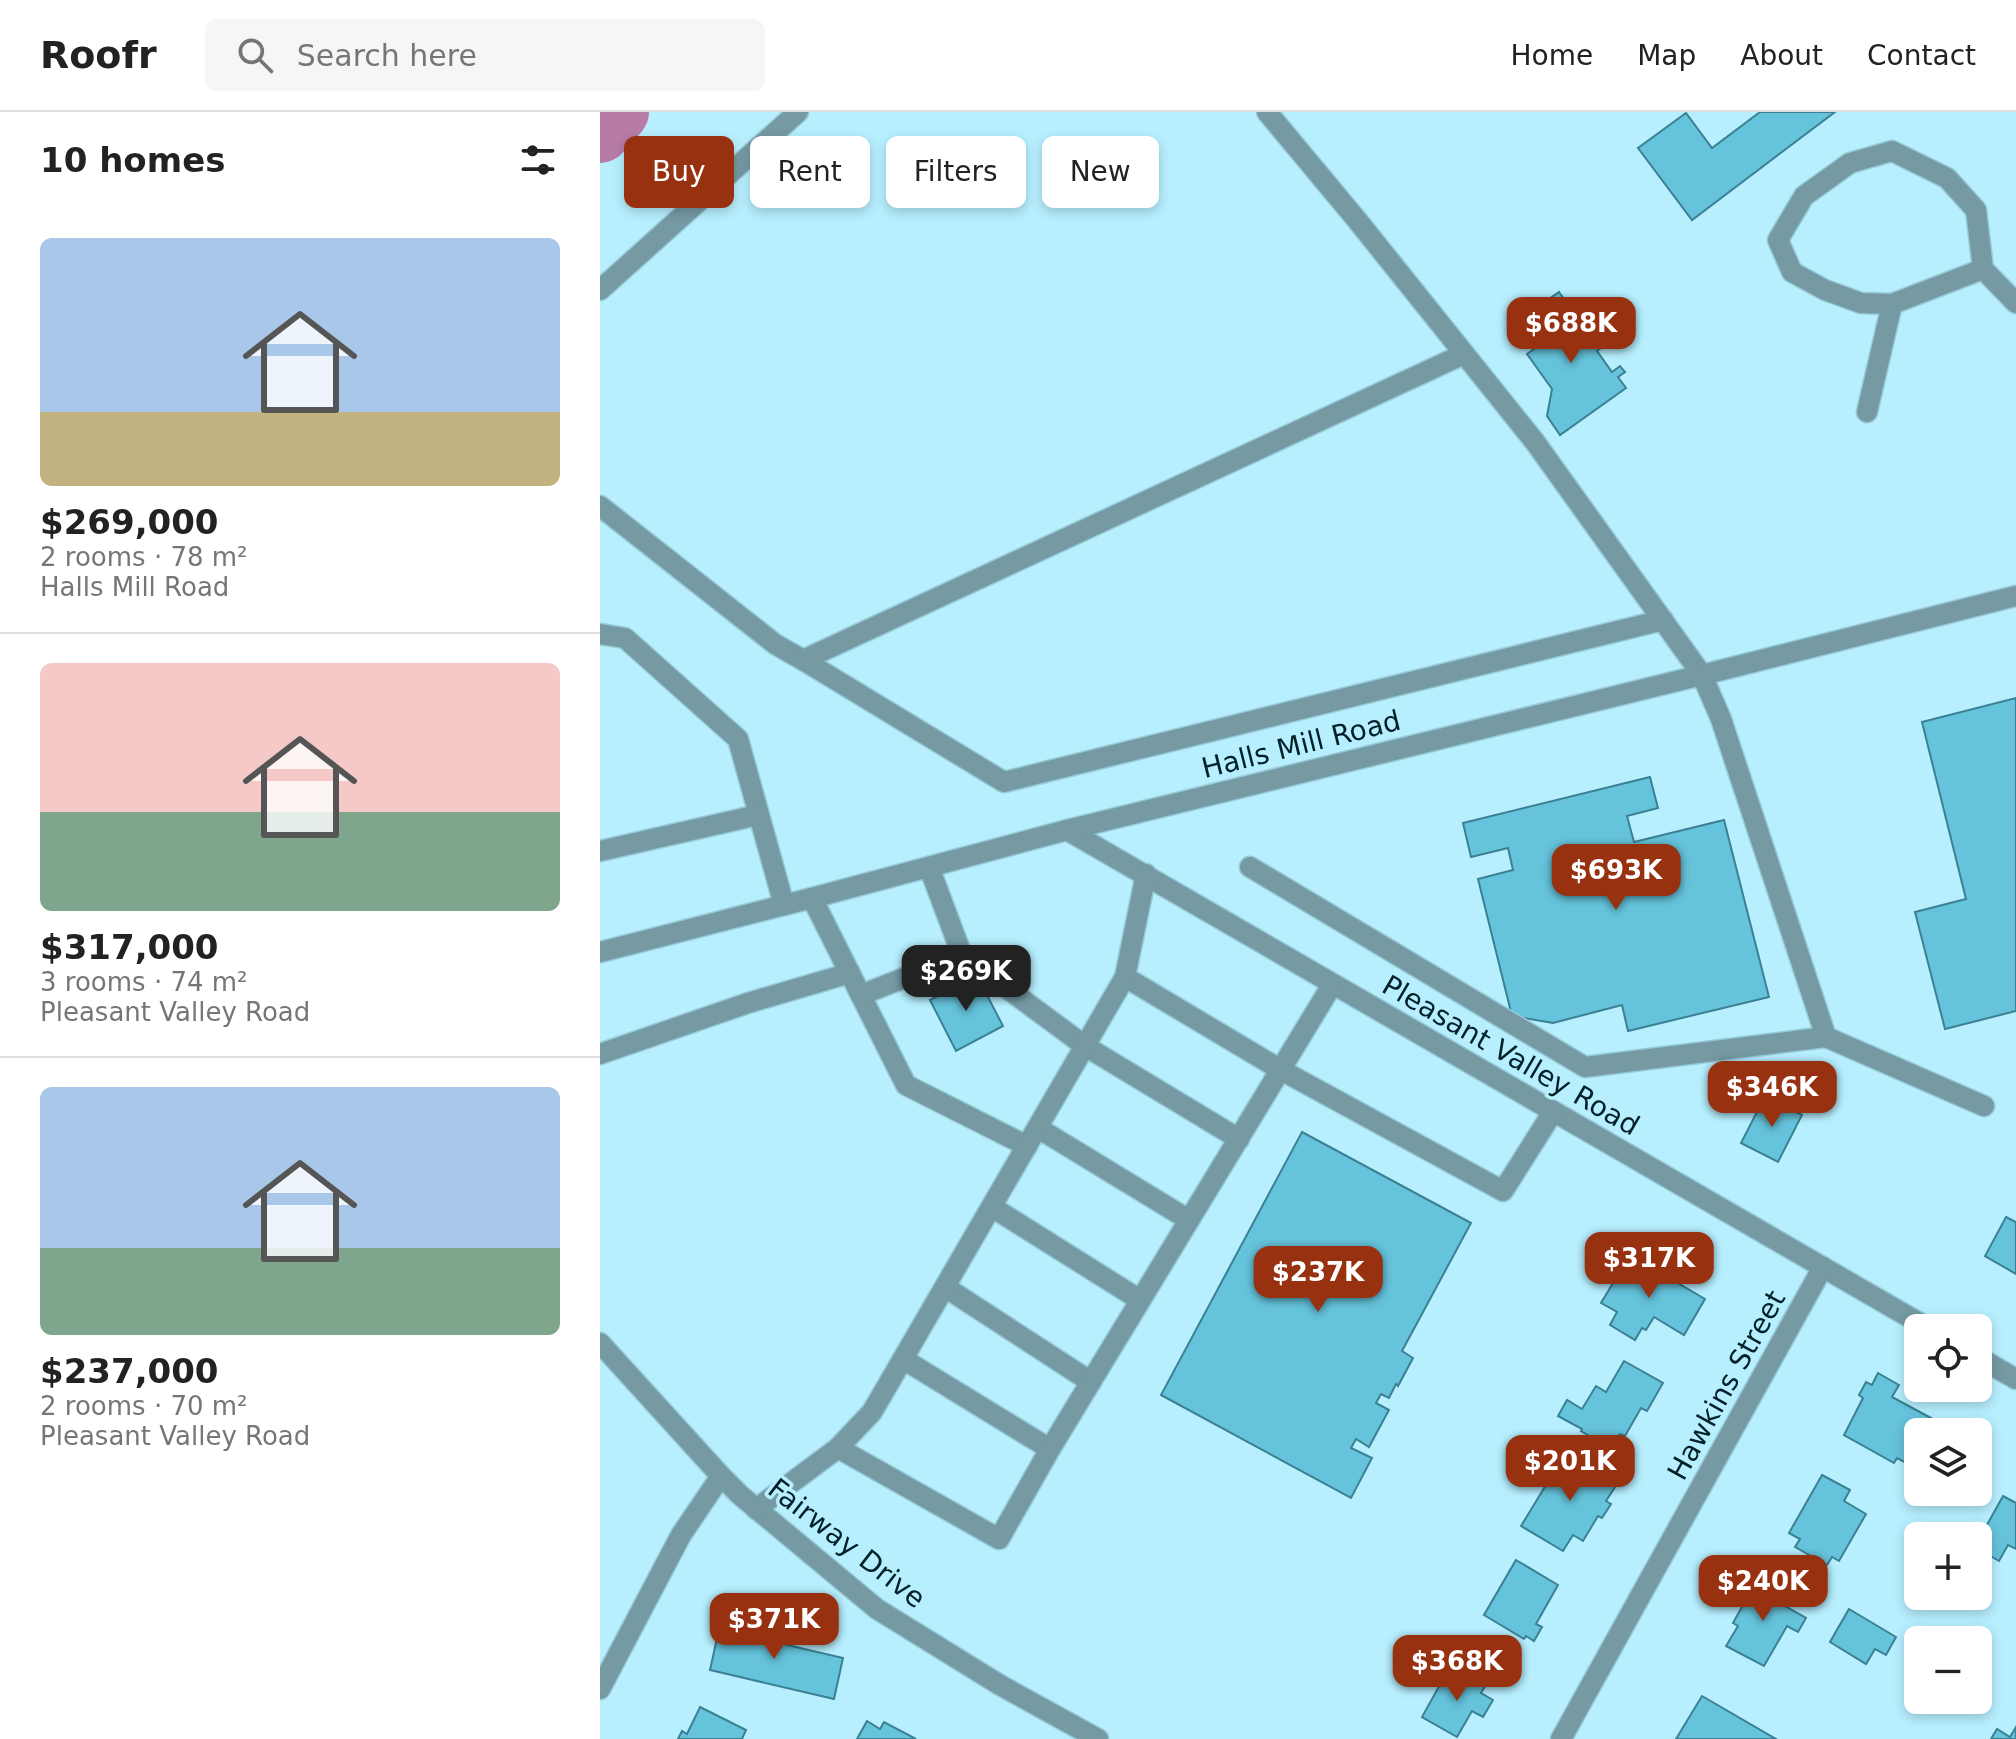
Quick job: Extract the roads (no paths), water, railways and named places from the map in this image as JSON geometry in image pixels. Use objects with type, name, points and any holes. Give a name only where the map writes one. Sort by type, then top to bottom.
[{"type":"street","points":[[600,290],[798,112]]},
{"type":"street","points":[[1267,112],[1535,442],[1702,675],[1721,719],[1826,1037]]},
{"type":"street","points":[[1983,269],[1892,304],[1861,303],[1825,290],[1792,272],[1778,240],[1804,196],[1850,163],[1892,151],[1947,178],[1976,210],[1983,269],[2016,303]]},
{"type":"street","points":[[1867,412],[1892,304]]},
{"type":"street","points":[[803,660],[1464,354]]},
{"type":"street","points":[[600,506],[775,644],[1004,782],[1663,620]]},
{"type":"street","name":"Halls Mill Road","points":[[600,952],[1067,830],[2016,596]]},
{"type":"street","points":[[600,634],[625,638],[738,739],[784,905]]},
{"type":"street","points":[[600,851],[758,815]]},
{"type":"street","name":"Pleasant Valley Road","points":[[1067,830],[1904,1314]]},
{"type":"street","points":[[929,867],[962,955],[1085,1046],[1239,1139]]},
{"type":"street","points":[[1250,867],[1585,1067],[1826,1037],[1984,1106]]},
{"type":"street","points":[[756,1509],[838,1448],[872,1412],[1125,977],[1146,874]]},
{"type":"street","points":[[812,898],[906,1085],[1027,1146]]},
{"type":"street","points":[[861,995],[962,955]]},
{"type":"street","points":[[600,1054],[748,1003],[850,973]]},
{"type":"street","points":[[1125,977],[1281,1070],[1503,1191],[1553,1112]]},
{"type":"street","points":[[838,1448],[999,1539],[1050,1449],[1332,985]]},
{"type":"street","points":[[1038,1128],[1189,1220]]},
{"type":"street","points":[[992,1207],[1140,1300]]},
{"type":"street","name":"Hawkins Street","points":[[1561,1739],[1823,1267]]},
{"type":"street","points":[[945,1287],[1091,1382]]},
{"type":"street","name":"Fairway Drive","points":[[600,1343],[721,1476],[756,1509],[877,1609],[1000,1685],[1098,1739]]},
{"type":"street","points":[[903,1359],[1050,1449]]},
{"type":"street","points":[[1992,1365],[2016,1379]]},
{"type":"street","points":[[600,1689],[681,1535],[721,1476]]},
{"type":"waterway","points":[[600,133],[619,112]]}]
